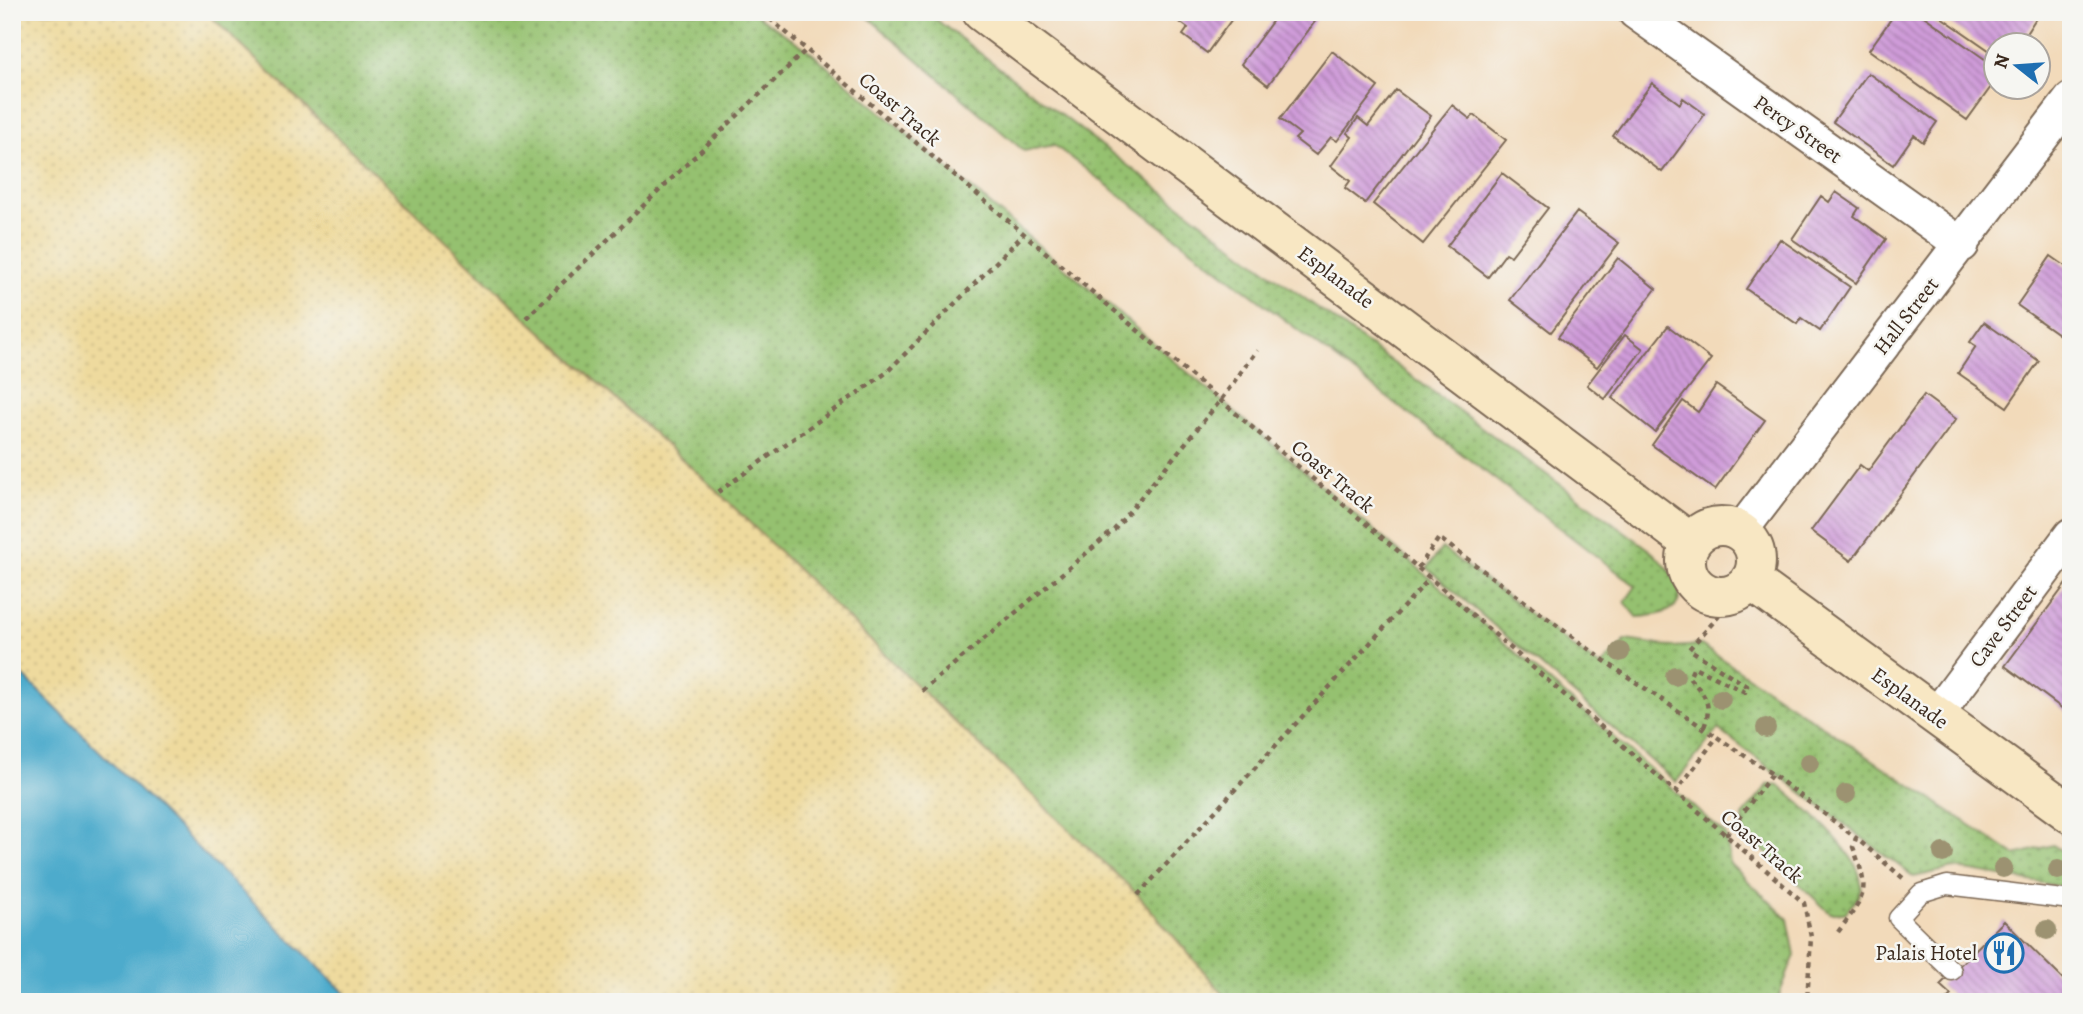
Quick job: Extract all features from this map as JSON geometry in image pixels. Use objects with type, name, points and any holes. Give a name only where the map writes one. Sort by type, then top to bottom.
[{"type":"street","name":"Esplanade","points":[[982,12],[1691,543]]},
{"type":"street","name":"Percy Street","points":[[1635,12],[1962,245]]},
{"type":"street","name":"Hall Street","points":[[1740,532],[2071,99]]},
{"type":"street","points":[[1718,527],[1740,532],[1753,548],[1755,570],[1750,580],[1734,594],[1712,595],[1702,591],[1688,574],[1686,564],[1691,543],[1708,529],[1718,527]]},
{"type":"street","name":"Cave Street","points":[[1935,717],[2071,535]]},
{"type":"street","name":"Esplanade","points":[[1750,580],[2071,814]]},
{"type":"lane","points":[[1952,971],[1898,918],[1921,893],[1947,885],[2071,901]]},
{"type":"path","name":"Coast Track","points":[[762,12],[1430,578],[1804,903],[1811,947],[1807,1000]]},
{"type":"path","points":[[526,318],[807,49]]},
{"type":"path","points":[[718,492],[886,373],[1023,235]]},
{"type":"path","points":[[922,691],[1114,530],[1220,401],[1257,350]]},
{"type":"path","points":[[1418,568],[1439,538],[1609,664],[1772,774],[1856,838],[1921,893]]},
{"type":"path","points":[[1138,895],[1430,578]]},
{"type":"path","points":[[1704,727],[1710,714],[1705,694],[1689,678],[1694,667],[1745,692],[1747,686],[1689,649],[1719,616]]},
{"type":"path","points":[[1675,793],[1717,737]]},
{"type":"path","points":[[1726,835],[1772,774]]},
{"type":"path","points":[[1838,932],[1860,902],[1866,881],[1853,847],[1856,838]]},
{"type":"path","points":[[1786,1002],[1807,1000]]},
{"type":"green space","points":[[206,12],[752,12],[807,49],[1430,578],[1726,835],[1730,864],[1788,919],[1795,955],[1779,995],[1781,1002],[1230,1002],[1138,895],[922,691],[718,492],[526,318]]},
{"type":"green space","points":[[862,12],[926,12],[1252,260],[1646,547],[1676,581],[1678,601],[1671,609],[1637,617],[1625,602],[1636,586],[1054,145],[1024,151]]},
{"type":"green space","points":[[1442,548],[1600,667],[1626,640],[1673,647],[1701,645],[2015,855],[2053,845],[2071,857],[2071,888],[1954,868],[1914,877],[1718,729],[1676,782],[1427,568]]},
{"type":"green space","points":[[1769,784],[1780,786],[1802,805],[1842,845],[1852,859],[1859,873],[1861,889],[1845,913],[1830,913],[1744,832],[1743,816]]},
{"type":"sand","points":[[12,12],[206,12],[526,318],[718,492],[922,691],[1138,895],[1230,1002],[354,1002],[12,665]]},
{"type":"water","points":[[12,665],[354,1002],[12,1002]]},
{"type":"building","points":[[1166,12],[1237,12],[1207,53],[1183,35],[1188,28]]},
{"type":"building","points":[[1279,12],[1322,12],[1268,85],[1241,64]]},
{"type":"building","points":[[1880,12],[1918,12],[1982,57],[1982,99],[1967,120],[1869,50],[1891,19]]},
{"type":"building","points":[[1934,12],[2040,12],[2027,32],[1982,32],[1982,45]]},
{"type":"building","points":[[1332,51],[1378,87],[1337,141],[1331,137],[1316,155],[1295,139],[1300,134],[1280,119]]},
{"type":"building","points":[[1868,73],[1937,122],[1923,142],[1914,135],[1893,165],[1833,122]]},
{"type":"building","points":[[1652,83],[1680,104],[1683,98],[1705,114],[1662,172],[1613,136]]},
{"type":"building","points":[[1396,90],[1431,116],[1365,203],[1345,188],[1350,181],[1331,166],[1352,137],[1347,133],[1358,118],[1368,126]]},
{"type":"building","points":[[1452,105],[1470,119],[1474,115],[1506,140],[1423,244],[1373,204]]},
{"type":"building","points":[[1502,173],[1548,208],[1511,256],[1506,253],[1488,277],[1447,246]]},
{"type":"building","points":[[1836,192],[1859,208],[1854,216],[1886,239],[1856,283],[1792,239],[1821,196],[1829,202]]},
{"type":"building","points":[[1577,212],[1619,243],[1551,332],[1510,300]]},
{"type":"building","points":[[1780,239],[1850,287],[1820,331],[1801,318],[1797,324],[1746,289]]},
{"type":"building","points":[[2051,256],[2071,270],[2071,343],[2017,305]]},
{"type":"building","points":[[1618,258],[1656,289],[1597,367],[1558,337]]},
{"type":"building","points":[[1984,322],[2039,361],[2007,407],[1958,373],[1976,346],[1970,342]]},
{"type":"building","points":[[1668,326],[1711,359],[1655,432],[1612,398]]},
{"type":"building","points":[[1625,335],[1643,349],[1605,399],[1587,385]]},
{"type":"building","points":[[1716,385],[1765,420],[1715,490],[1652,445],[1683,401],[1698,412]]},
{"type":"building","points":[[1924,395],[1956,419],[1851,561],[1811,531],[1860,465],[1868,471]]},
{"type":"building","points":[[2071,577],[2071,715],[2005,666]]},
{"type":"building","name":"Palais Hotel","points":[[2004,921],[2071,987],[2071,1002],[1944,1002],[1951,995],[1940,985]]},
{"type":"place","name":"Palais Hotel","points":[[2004,953]]}]
